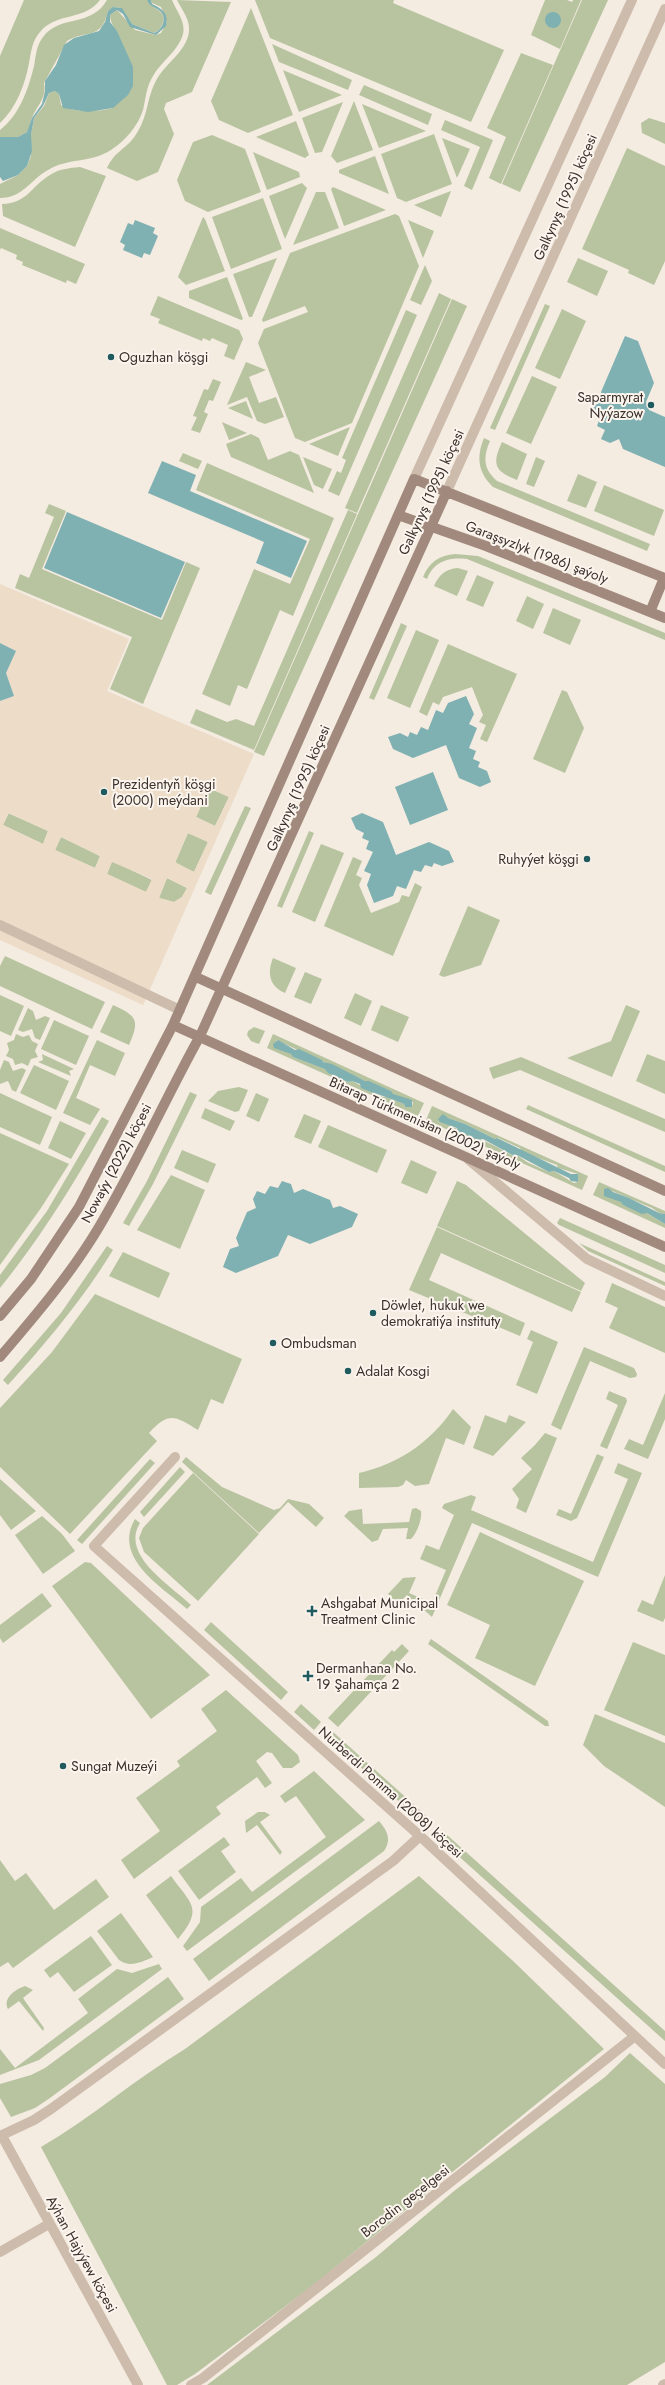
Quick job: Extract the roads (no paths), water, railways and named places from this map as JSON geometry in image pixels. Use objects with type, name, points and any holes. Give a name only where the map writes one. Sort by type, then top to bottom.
[{"type":"main road","name":"Garaşsyzlyk (1986) şaýoly","points":[[414,479],[665,578]]},
{"type":"main road","name":"Galkynyş (1995) köçesi","points":[[196,976],[414,479]]},
{"type":"main road","name":"Galkynyş (1995) köçesi","points":[[222,987],[430,526],[447,492]]},
{"type":"main road","name":"Garaşsyzlyk (1986) şaýoly","points":[[398,515],[486,546],[665,618]]},
{"type":"main road","points":[[650,612],[665,578]]},
{"type":"main road","points":[[196,976],[222,987],[293,1022],[665,1190]]},
{"type":"main road","name":"Nowaýy (2022) köçesi","points":[[0,1316],[31,1279],[79,1207],[174,1025],[196,976]]},
{"type":"main road","name":"Nowaýy (2022) köçesi","points":[[0,1357],[49,1298],[98,1228],[134,1165],[169,1092],[200,1036],[222,987]]},
{"type":"main road","name":"Bitarap Türkmenistan (2002) şaýoly","points":[[174,1025],[665,1247]]},
{"type":"street","name":"Galkynyş (1995) köçesi","points":[[414,479],[632,0]]},
{"type":"street","name":"Galkynyş (1995) köçesi","points":[[447,492],[665,9]]},
{"type":"street","points":[[0,925],[180,1010]]},
{"type":"street","points":[[465,1156],[586,1259],[665,1296]]},
{"type":"street","name":"Nurberdi Pomma (2008) köçesi","points":[[176,1457],[94,1546],[420,1836],[665,2064]]},
{"type":"street","points":[[1,2136],[34,2120],[51,2109],[393,1861],[420,1836]]},
{"type":"street","name":"Borodin geçelgesi","points":[[191,2385],[203,2378],[635,2036]]},
{"type":"street","name":"Aýhan Hajyýew köçesi","points":[[1,2136],[138,2385]]},
{"type":"street","points":[[0,2252],[49,2224]]},
{"type":"water","points":[[147,0],[151,0],[152,4],[162,10],[166,15],[166,26],[156,35],[130,27],[123,14],[117,10],[110,15],[110,22],[117,31],[133,67],[133,86],[128,95],[113,108],[88,112],[63,108],[59,94],[55,91],[49,93],[43,106],[34,118],[31,135],[32,151],[27,166],[18,175],[3,181],[0,177],[0,137],[18,137],[27,132],[32,118],[42,104],[45,91],[45,81],[56,65],[64,45],[74,38],[99,31],[105,22],[108,11],[113,7],[122,8],[132,24],[154,33],[162,27],[164,17],[160,11],[151,5]]},
{"type":"water","points":[[550,12],[556,12],[561,17],[559,26],[556,28],[550,28],[545,23],[545,17]]},
{"type":"water","points":[[135,220],[155,228],[153,233],[158,236],[150,255],[144,253],[142,258],[123,250],[125,245],[120,242],[128,223],[133,225]]},
{"type":"water","points":[[625,336],[638,341],[654,383],[646,402],[649,410],[665,417],[665,467],[623,449],[619,439],[610,443],[601,439],[605,430],[597,426],[600,418],[591,414],[595,405],[604,401],[601,392]]},
{"type":"water","points":[[162,461],[196,475],[190,491],[307,541],[291,578],[256,563],[264,542],[148,493]]},
{"type":"water","points":[[67,512],[185,562],[161,618],[44,568]]},
{"type":"water","points":[[0,643],[16,651],[6,673],[14,696],[0,701]]},
{"type":"water","points":[[466,696],[474,714],[469,724],[477,728],[469,748],[476,751],[473,759],[480,762],[478,767],[487,771],[491,782],[480,787],[459,778],[446,745],[413,758],[393,749],[388,737],[400,733],[408,737],[410,732],[417,735],[421,727],[428,730],[436,710],[443,713],[448,703]]},
{"type":"water","points":[[433,772],[448,810],[410,825],[395,787]]},
{"type":"water","points":[[362,813],[383,822],[396,855],[429,842],[449,851],[454,862],[442,866],[434,863],[432,867],[425,865],[421,872],[414,870],[406,889],[397,886],[393,896],[374,903],[367,885],[371,874],[364,871],[373,852],[366,849],[369,841],[362,838],[364,833],[356,829],[351,818]]},
{"type":"water","points":[[278,1040],[295,1050],[299,1049],[322,1060],[323,1062],[332,1064],[365,1081],[369,1081],[391,1091],[393,1094],[412,1100],[412,1107],[405,1107],[404,1104],[361,1088],[360,1084],[352,1081],[348,1082],[328,1073],[325,1069],[274,1048],[273,1044]]},
{"type":"water","points":[[443,1114],[448,1118],[465,1124],[495,1139],[497,1138],[571,1174],[578,1174],[578,1182],[571,1181],[569,1178],[554,1171],[549,1172],[517,1155],[514,1156],[483,1139],[478,1140],[458,1131],[457,1128],[440,1122],[438,1119]]},
{"type":"water","points":[[282,1181],[291,1184],[294,1193],[303,1189],[330,1200],[333,1208],[340,1206],[358,1214],[352,1227],[310,1244],[288,1235],[278,1256],[236,1273],[223,1267],[230,1249],[239,1246],[236,1238],[247,1212],[256,1208],[253,1199],[257,1191],[265,1194],[270,1186],[278,1188]]},
{"type":"water","points":[[608,1188],[613,1192],[659,1213],[665,1214],[665,1224],[647,1213],[642,1214],[623,1205],[621,1202],[604,1196],[604,1189]]},
{"type":"place","name":"Oguzhan köşgi","points":[[111,357]]},
{"type":"place","name":"Saparmyrat Nyýazow","points":[[651,405]]},
{"type":"place","name":"Prezidentyň köşgi (2000) meýdani","points":[[104,792]]},
{"type":"place","name":"Ruhyýet köşgi","points":[[587,859]]},
{"type":"place","name":"Döwlet, hukuk we demokratiýa instituty","points":[[373,1313]]},
{"type":"place","name":"Ombudsman","points":[[273,1343]]},
{"type":"place","name":"Adalat Kosgi","points":[[348,1371]]},
{"type":"place","name":"Ashgabat Municipal Treatment Clinic","points":[[312,1611]]},
{"type":"place","name":"Dermanhana No. 19 Şahamça 2","points":[[308,1676]]},
{"type":"place","name":"Sungat Muzeýi","points":[[63,1766]]}]
